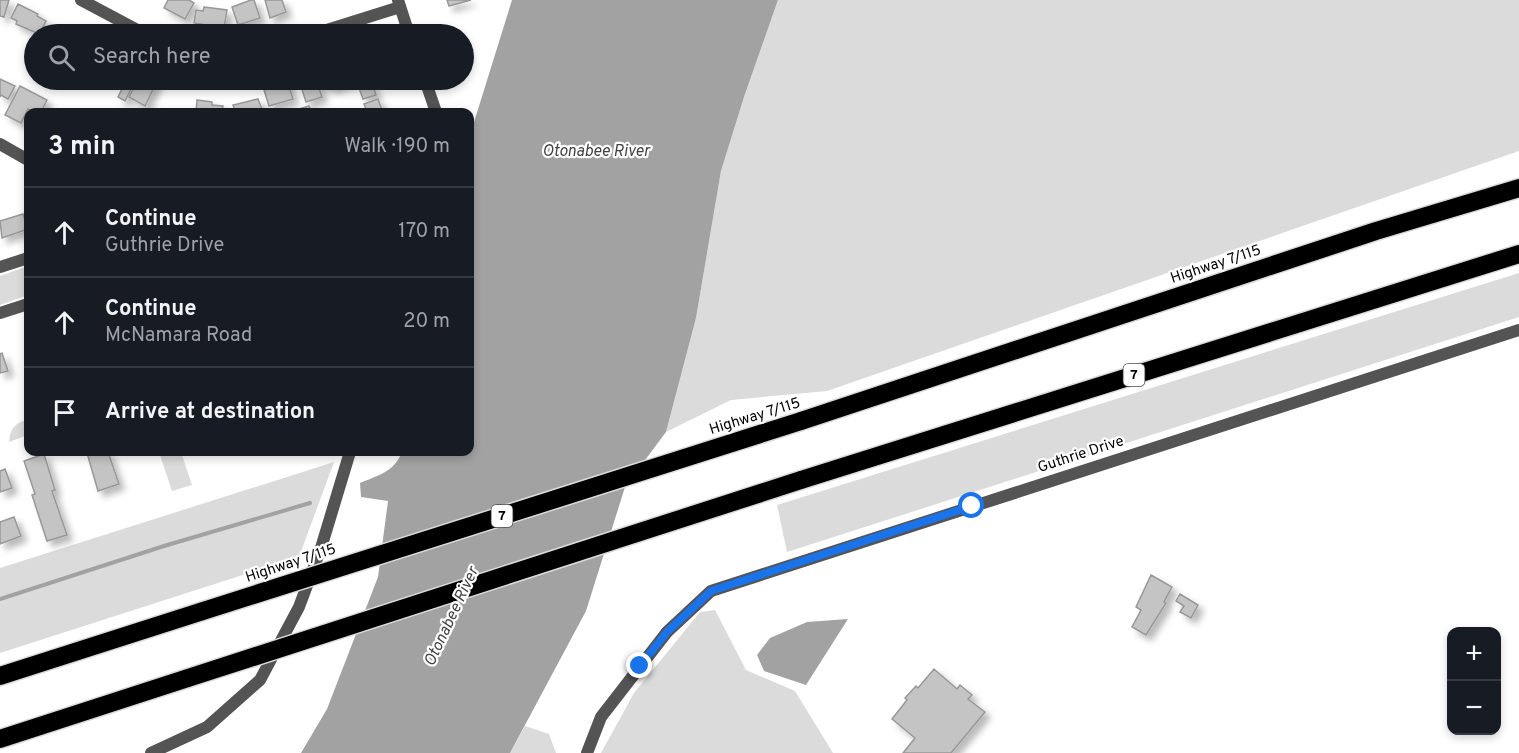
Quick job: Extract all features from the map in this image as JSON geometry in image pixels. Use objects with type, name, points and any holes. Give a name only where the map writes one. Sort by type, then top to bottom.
[{"type":"highway","points":[[1376,231],[1519,178]]},
{"type":"highway","name":"Highway 7/115","points":[[0,676],[801,421],[1376,231],[1519,188]]},
{"type":"highway","name":"7","points":[[0,739],[801,480],[1519,254]]},
{"type":"street","points":[[81,0],[126,24]]},
{"type":"street","points":[[341,24],[399,3],[406,24]]},
{"type":"street","points":[[428,90],[435,108]]},
{"type":"street","points":[[0,144],[24,158]]},
{"type":"street","points":[[0,267],[24,259]]},
{"type":"street","points":[[0,313],[24,305]]},
{"type":"street","name":"Guthrie Drive","points":[[587,753],[601,717],[667,632],[711,591],[1519,330]]},
{"type":"street","points":[[151,753],[207,727],[260,680],[299,607],[321,548],[349,456]]},
{"type":"shaded area","points":[[778,0],[1519,0],[1519,151],[827,391],[731,400],[666,432],[696,318],[721,171]]},
{"type":"shaded area","points":[[24,267],[24,296],[0,305],[0,276]]},
{"type":"shaded area","points":[[1519,273],[1519,317],[787,552],[777,505]]},
{"type":"shaded area","points":[[24,421],[24,436],[9,442],[14,427]]},
{"type":"shaded area","points":[[160,456],[182,456],[192,485],[172,491]]},
{"type":"shaded area","points":[[334,462],[299,557],[0,653],[0,568]]},
{"type":"shaded area","points":[[715,610],[746,670],[795,691],[833,753],[601,753],[634,693],[700,612]]},
{"type":"shaded area","points":[[525,726],[549,734],[556,753],[510,753]]},
{"type":"water","name":"Otonabee River","points":[[512,0],[778,0],[721,171],[696,318],[666,432],[625,487],[586,611],[510,753],[301,753],[327,709],[378,577],[388,501],[361,497],[360,483],[380,475],[395,464],[400,456],[474,456],[474,122]]},
{"type":"water","points":[[848,619],[806,685],[764,671],[757,655],[770,638],[807,622]]},
{"type":"building","points":[[0,0],[9,0],[4,17],[0,16]]},
{"type":"building","points":[[168,0],[189,0],[194,3],[185,19],[164,8]]},
{"type":"building","points":[[254,0],[260,18],[238,24],[232,7]]},
{"type":"building","points":[[265,0],[282,0],[286,12],[270,18]]},
{"type":"building","points":[[447,0],[471,0],[449,6]]},
{"type":"building","points":[[18,4],[38,14],[37,16],[46,21],[44,24],[24,24],[24,27],[16,24],[17,21],[11,18]]},
{"type":"building","points":[[204,7],[227,10],[225,24],[194,23],[196,10],[203,11]]},
{"type":"building","points":[[0,79],[15,86],[8,99],[1,95],[0,97]]},
{"type":"building","points":[[20,86],[47,100],[43,108],[24,108],[21,123],[5,115]]},
{"type":"building","points":[[122,90],[130,90],[125,101],[118,97]]},
{"type":"building","points":[[133,90],[153,90],[145,106],[129,97]]},
{"type":"building","points":[[264,90],[290,90],[293,99],[269,106]]},
{"type":"building","points":[[302,90],[320,90],[322,97],[306,102]]},
{"type":"building","points":[[360,90],[374,90],[376,95],[363,99]]},
{"type":"building","points":[[258,99],[261,108],[234,108],[233,105]]},
{"type":"building","points":[[378,99],[381,108],[366,108],[364,104]]},
{"type":"building","points":[[197,100],[223,106],[223,108],[196,108]]},
{"type":"building","points":[[23,214],[24,230],[2,238],[0,221]]},
{"type":"building","points":[[2,353],[8,371],[0,373],[0,354]]},
{"type":"building","points":[[45,456],[55,490],[52,491],[67,535],[47,541],[24,461]]},
{"type":"building","points":[[88,456],[109,456],[119,484],[98,491]]},
{"type":"building","points":[[5,469],[12,488],[0,492],[0,471]]},
{"type":"building","points":[[14,517],[21,536],[0,544],[0,522]]},
{"type":"building","points":[[1151,575],[1172,587],[1164,602],[1166,603],[1146,635],[1132,627],[1141,610],[1136,607]]},
{"type":"building","points":[[1180,594],[1198,605],[1191,618],[1180,612],[1184,606],[1176,601]]},
{"type":"building","points":[[934,669],[957,689],[960,685],[972,695],[968,699],[985,712],[951,753],[903,753],[915,738],[892,719],[907,700],[905,698],[916,686],[918,688]]},
{"type":"waterway","points":[[0,599],[164,546],[310,503]]},
{"type":"route","points":[[640,666],[667,632],[711,591],[972,506]]}]
